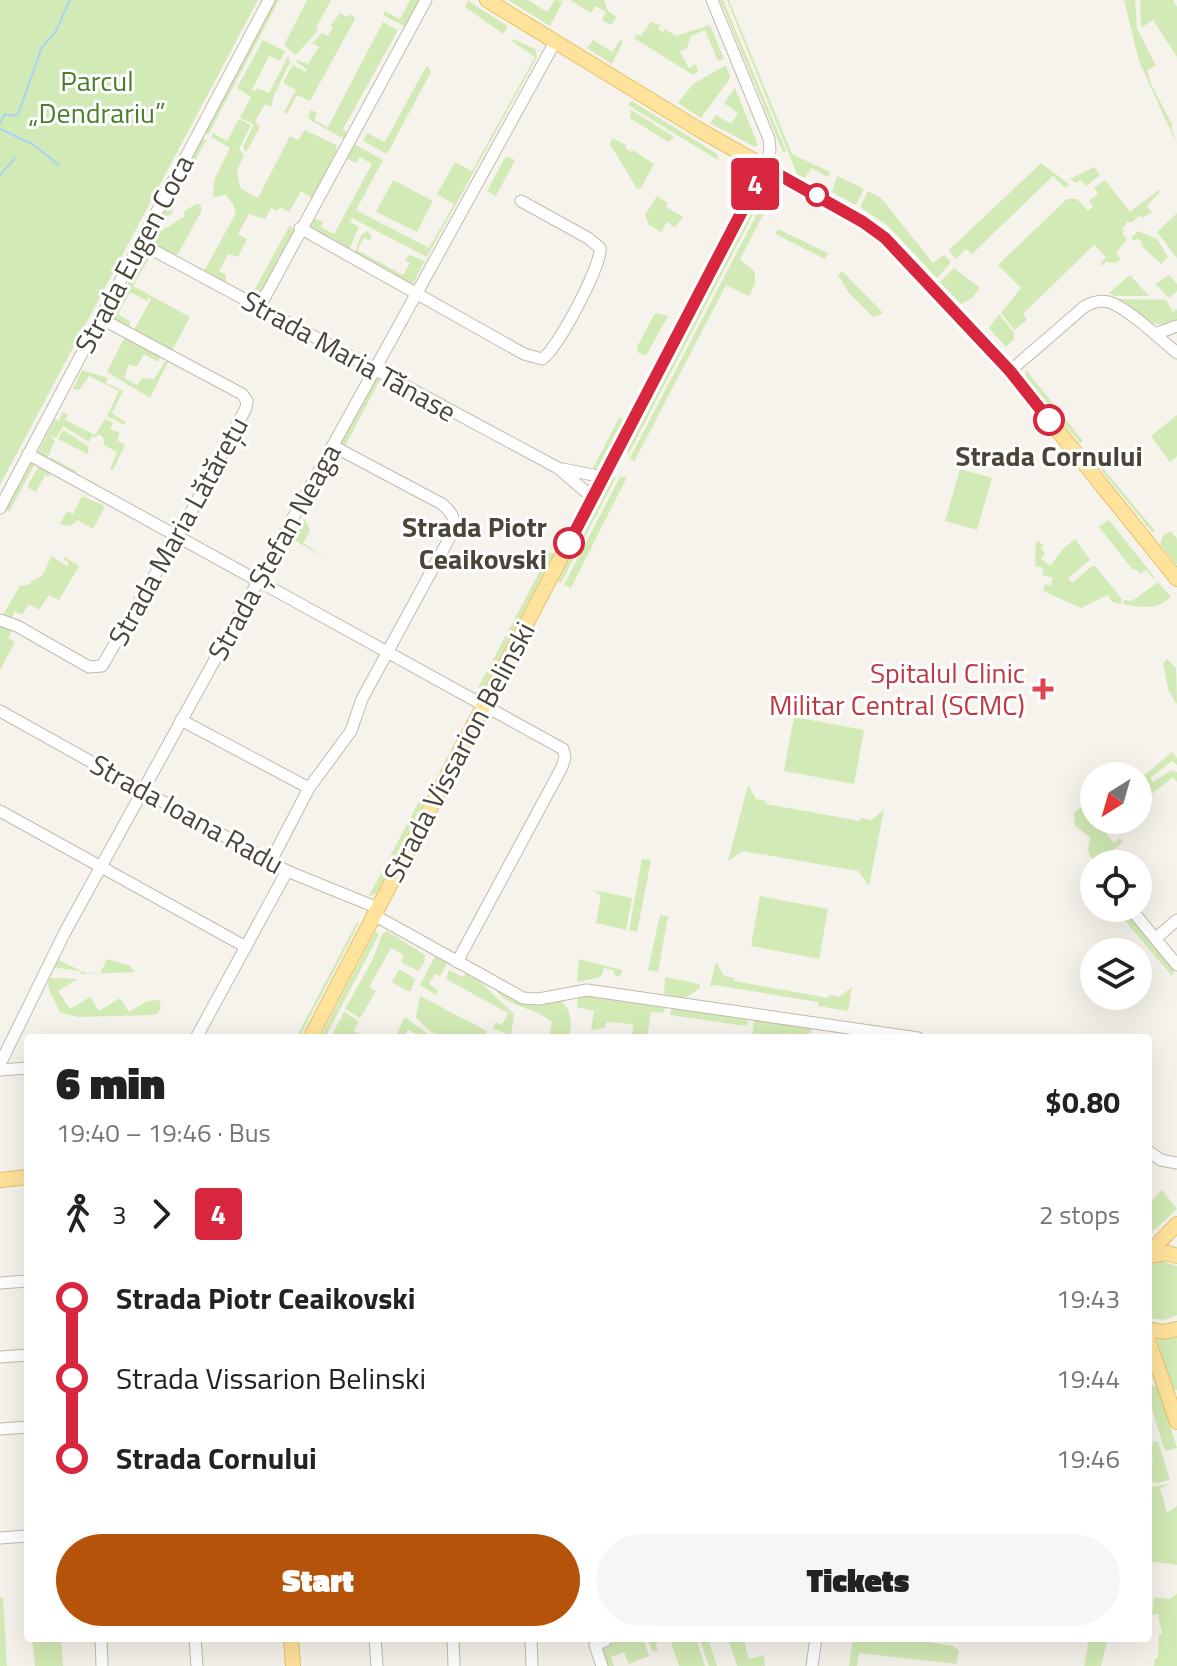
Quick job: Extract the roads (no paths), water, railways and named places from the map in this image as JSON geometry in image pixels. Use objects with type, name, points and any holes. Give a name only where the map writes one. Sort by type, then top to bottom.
[{"type":"main road","points":[[487,0],[765,167],[863,222],[885,238],[1010,371],[1177,579]]},
{"type":"main road","name":"Strada Vissarion Belinski","points":[[312,1034],[765,167]]},
{"type":"main road","points":[[0,1180],[24,1177]]},
{"type":"main road","points":[[1152,1251],[1177,1224]]},
{"type":"main road","points":[[1152,1255],[1168,1253],[1177,1256]]},
{"type":"main road","points":[[1152,1330],[1163,1332],[1177,1329]]},
{"type":"main road","points":[[1152,1350],[1177,1422]]},
{"type":"main road","points":[[291,1642],[293,1666]]},
{"type":"street","name":"Strada Eugen Coca","points":[[0,508],[269,0]]},
{"type":"street","points":[[260,306],[426,0]]},
{"type":"street","points":[[712,0],[769,139],[770,150],[765,167]]},
{"type":"street","name":"Strada Ștefan Neaga","points":[[0,1067],[42,974],[555,42]]},
{"type":"street","points":[[300,228],[530,356],[542,359],[550,354],[598,265],[600,248],[594,241],[521,201]]},
{"type":"street","name":"Strada Maria Tănase","points":[[140,243],[558,468],[592,497]]},
{"type":"street","points":[[1010,371],[1084,307],[1095,302],[1112,304],[1177,353]]},
{"type":"street","name":"Strada Maria Lătărețu","points":[[0,620],[17,626],[89,667],[102,666],[245,413],[247,401],[242,394],[100,318]]},
{"type":"street","points":[[1155,334],[1177,326]]},
{"type":"street","points":[[271,861],[309,788],[351,731],[362,699],[451,535],[453,516],[442,504],[333,446]]},
{"type":"street","points":[[28,454],[563,749],[565,757],[457,962]]},
{"type":"street","name":"Strada Maria Tănase","points":[[558,468],[603,477]]},
{"type":"street","name":"Strada Ioana Radu","points":[[0,711],[287,871],[376,911],[515,994],[530,999],[587,990],[890,1034]]},
{"type":"street","points":[[181,720],[309,788]]},
{"type":"street","points":[[0,811],[246,947]]},
{"type":"street","points":[[198,1034],[287,871]]},
{"type":"street","points":[[1156,938],[1177,920]]},
{"type":"street","points":[[1142,922],[1177,965]]},
{"type":"street","points":[[0,1067],[24,1068]]},
{"type":"street","points":[[1152,1154],[1161,1160],[1177,1163]]},
{"type":"street","points":[[0,1283],[24,1281]]},
{"type":"street","points":[[0,1357],[24,1355]]},
{"type":"street","points":[[0,1429],[24,1427]]},
{"type":"street","points":[[0,1538],[24,1536]]},
{"type":"street","points":[[101,1642],[102,1666]]},
{"type":"street","points":[[195,1642],[197,1666]]},
{"type":"street","points":[[375,1642],[377,1666]]},
{"type":"street","points":[[453,1642],[454,1666]]},
{"type":"street","points":[[531,1642],[532,1666]]},
{"type":"street","points":[[599,1642],[602,1666]]},
{"type":"street","points":[[812,1666],[815,1642]]},
{"type":"waterway","points":[[0,123],[5,114],[15,116],[19,112],[42,47],[55,33],[70,0]]},
{"type":"waterway","points":[[0,129],[32,144],[59,165]]},
{"type":"waterway","points":[[0,175],[15,158]]},
{"type":"place","name":"Strada Cornului","points":[[1049,420]]},
{"type":"place","name":"Strada Piotr Ceaikovski","points":[[569,543]]},
{"type":"place","name":"Spitalul Clinic Militar Central (SCMC)","points":[[1043,689]]},
{"type":"park label","name":"Parcul „Dendrariu”","points":[[97,97]]}]
